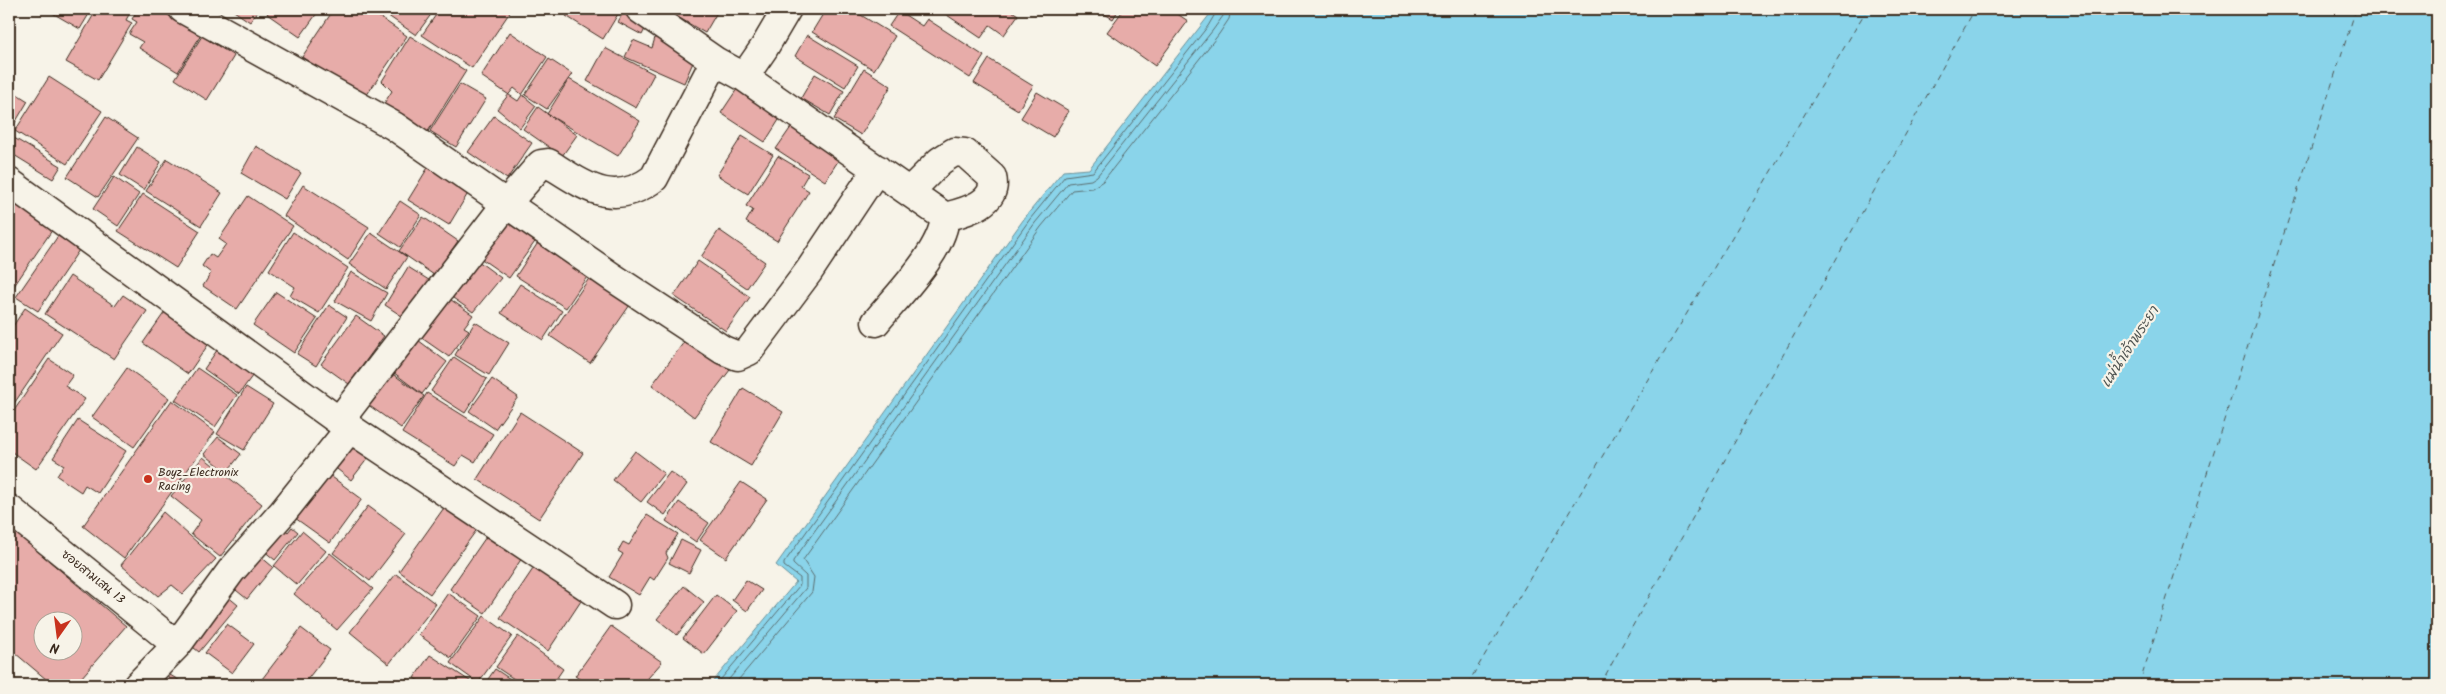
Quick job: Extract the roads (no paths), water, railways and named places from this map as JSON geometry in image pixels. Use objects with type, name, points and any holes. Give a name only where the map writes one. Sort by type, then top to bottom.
[{"type":"street","points":[[183,9],[394,126],[612,277],[722,350],[738,356],[749,352],[810,271],[877,169]]},
{"type":"street","points":[[640,9],[716,61],[744,77],[910,191],[945,218]]},
{"type":"street","points":[[744,77],[787,9]]},
{"type":"street","points":[[138,685],[176,645],[231,571],[289,504],[344,425],[507,203],[544,162],[590,189],[623,192],[640,189],[654,178],[716,61]]},
{"type":"street","points":[[910,191],[940,161],[954,152],[965,153],[992,177],[992,191],[988,198],[972,210],[945,218]]},
{"type":"street","points":[[9,182],[344,425],[614,605]]},
{"type":"street","points":[[876,322],[935,249],[944,229],[945,218]]},
{"type":"street","name":"ซอยสามเสน 13","points":[[9,509],[176,645]]},
{"type":"water","name":"แม่น้ำเจ้าพระยา","points":[[1214,9],[2437,9],[2437,685],[710,685],[796,582],[776,565],[1026,216],[1063,171],[1089,169]]},
{"type":"place","name":"Boyz_Electronix Racing","points":[[148,479]]}]
